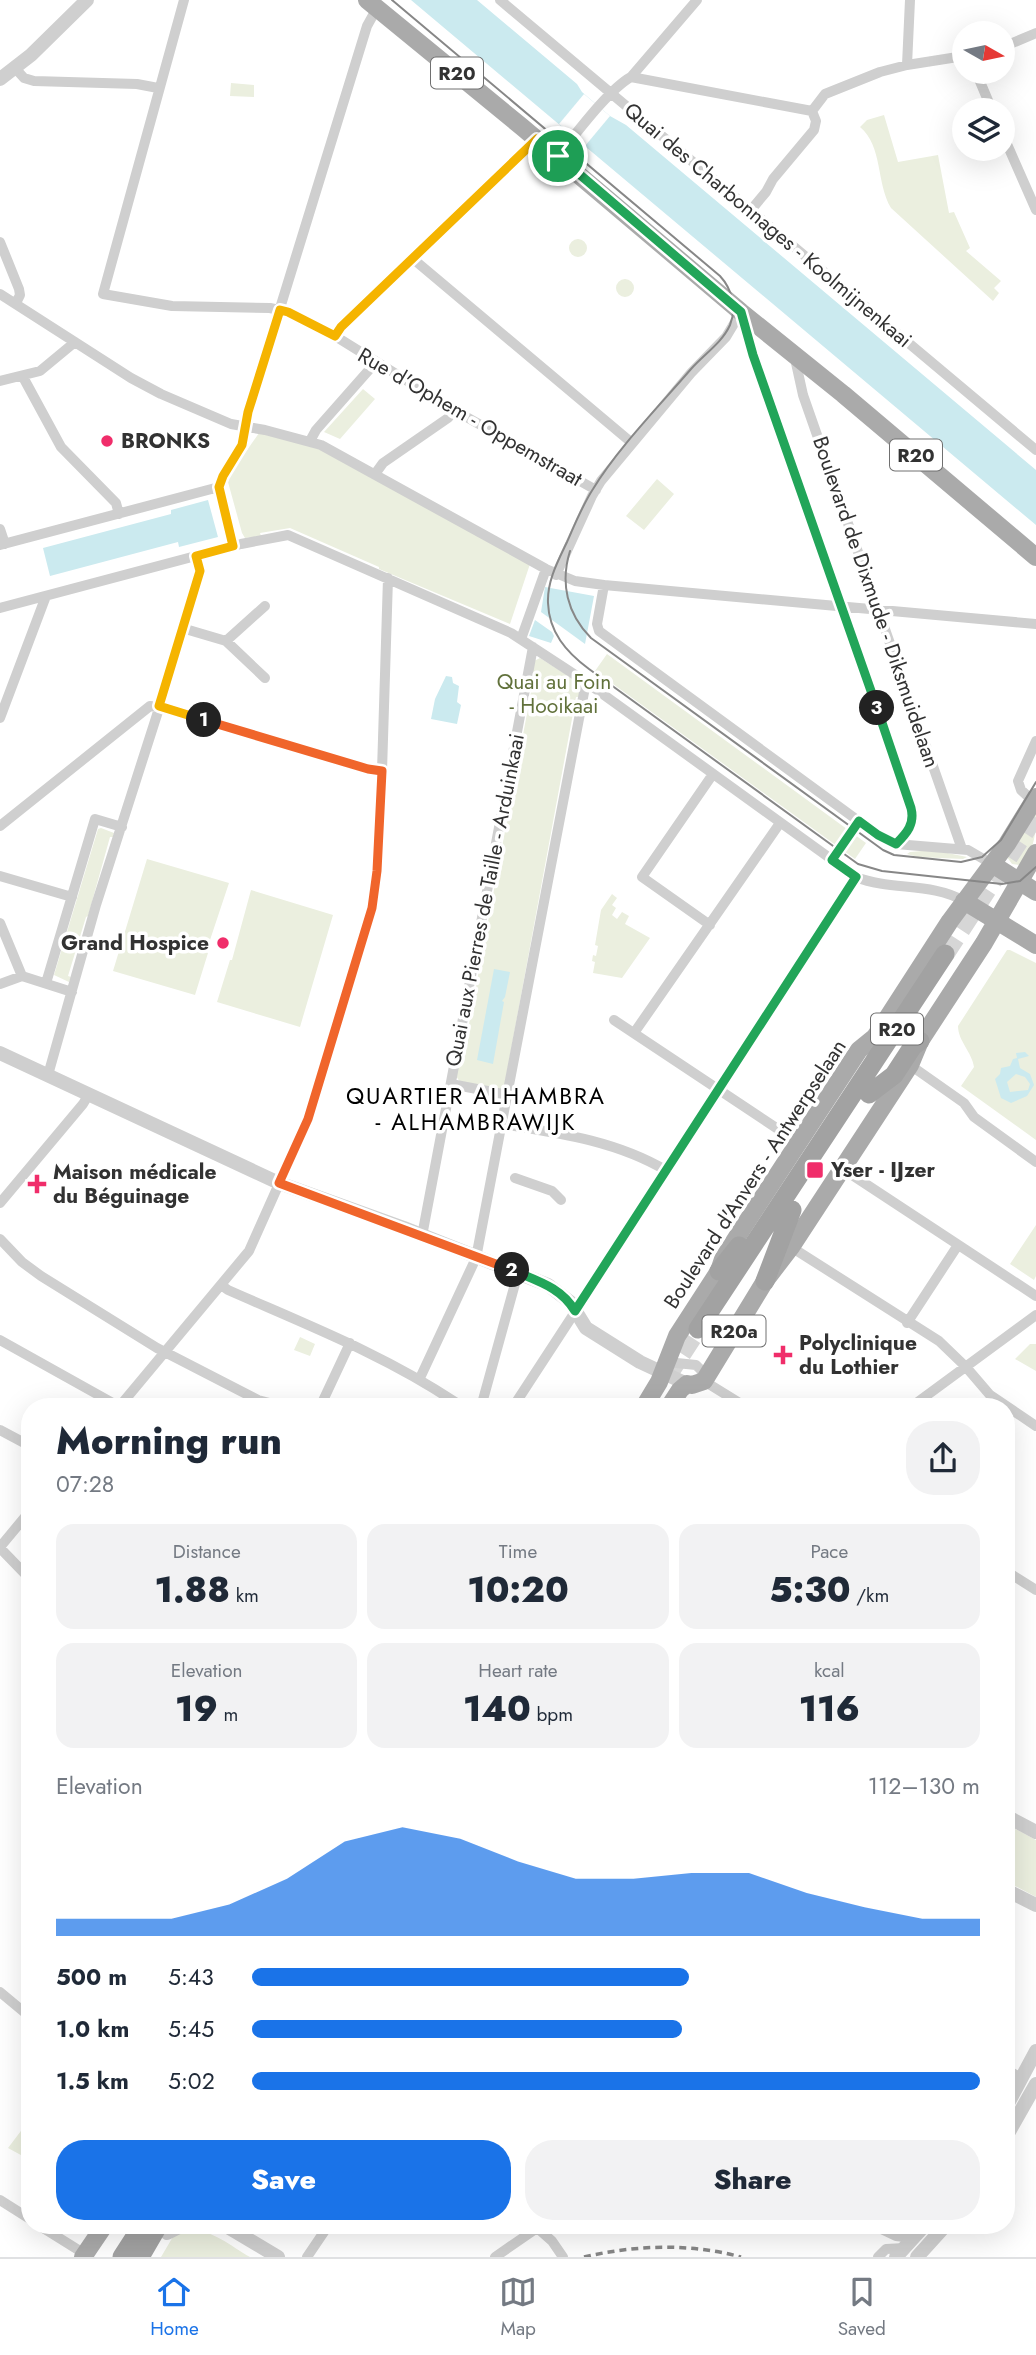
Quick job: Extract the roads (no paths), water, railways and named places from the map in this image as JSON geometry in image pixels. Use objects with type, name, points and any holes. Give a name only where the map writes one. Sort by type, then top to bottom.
[{"type":"highway","name":"R20","points":[[703,1332],[790,1203],[869,1094],[950,957],[849,1103],[790,1203]]},
{"type":"highway","points":[[849,1103],[875,1037]]},
{"type":"highway","points":[[869,1094],[894,1075],[913,1046],[920,1041]]},
{"type":"highway","points":[[719,1271],[772,1206],[790,1203],[765,1281]]},
{"type":"highway","points":[[122,2257],[137,2234]]},
{"type":"highway","points":[[140,2257],[163,2234]]},
{"type":"highway","points":[[156,2257],[166,2234]]},
{"type":"main road","name":"R20","points":[[372,4],[558,156],[1036,557]]},
{"type":"main road","name":"Boulevard d'Anvers - Antwerpselaan","points":[[665,1367],[677,1336],[719,1271],[723,1259],[742,1229],[859,1050],[875,1037],[964,901],[1035,800]]},
{"type":"main road","points":[[997,921],[1036,853]]},
{"type":"main road","points":[[992,864],[1036,892]]},
{"type":"main road","points":[[964,901],[1036,945]]},
{"type":"main road","name":"R20a","points":[[675,1398],[680,1390],[695,1383],[791,1247],[910,1065],[920,1041],[997,921]]},
{"type":"main road","name":"R20a","points":[[649,1398],[665,1367]]},
{"type":"main road","points":[[86,2256],[99,2234]]},
{"type":"street","points":[[0,79],[88,0]]},
{"type":"street","points":[[15,68],[24,78],[34,81],[137,84],[158,88],[184,0]]},
{"type":"street","name":"Quai des Charbonnages - Koolmijnenkaai","points":[[500,0],[1036,450]]},
{"type":"street","points":[[558,156],[697,0]]},
{"type":"street","points":[[906,65],[910,0]]},
{"type":"street","points":[[233,546],[219,487],[240,451],[372,4]]},
{"type":"street","points":[[1015,42],[1036,33]]},
{"type":"street","points":[[811,111],[825,94],[880,72],[952,58]]},
{"type":"street","points":[[631,77],[811,111]]},
{"type":"street","name":"Rue d'Ophem - Oppemstraat","points":[[158,88],[103,294],[172,306],[288,312],[335,336],[454,410],[596,490]]},
{"type":"street","points":[[751,210],[766,192],[772,179],[814,130],[816,121],[811,111]]},
{"type":"street","points":[[335,336],[341,327],[537,139]]},
{"type":"street","points":[[1014,161],[1036,210]]},
{"type":"street","points":[[1024,183],[1036,177]]},
{"type":"street","points":[[0,242],[19,289],[20,295],[16,303]]},
{"type":"street","points":[[412,258],[632,443]]},
{"type":"street","points":[[0,294],[161,394],[230,424],[310,441],[551,572],[575,581],[1036,624]]},
{"type":"street","points":[[521,639],[551,572],[596,490],[691,373],[726,337],[741,312]]},
{"type":"street","name":"Boulevard de Dixmude - Diksmuidelaan","points":[[741,312],[753,355],[913,813],[910,828],[896,844]]},
{"type":"street","points":[[0,381],[23,377],[49,366],[75,342]]},
{"type":"street","name":"Boulevard de Dixmude - Diksmuidelaan","points":[[794,354],[803,395],[962,849]]},
{"type":"street","points":[[310,441],[316,430],[376,362]]},
{"type":"street","points":[[23,377],[61,447],[116,503],[119,514]]},
{"type":"street","points":[[375,474],[383,463],[448,418],[454,410]]},
{"type":"street","points":[[0,529],[2,545],[219,487]]},
{"type":"street","points":[[0,608],[233,546],[288,535],[521,639],[586,682],[856,877],[875,885],[949,892],[964,901]]},
{"type":"street","points":[[47,1075],[117,833],[122,827],[200,571],[196,556]]},
{"type":"street","points":[[127,1398],[249,1251],[308,1119],[372,908],[377,871],[382,771],[388,578]]},
{"type":"street","points":[[604,585],[597,624],[599,631],[878,835],[896,844],[974,852],[992,864]]},
{"type":"street","points":[[0,718],[46,596]]},
{"type":"street","points":[[226,641],[265,607]]},
{"type":"street","points":[[183,628],[226,641],[265,678]]},
{"type":"street","name":"Quai aux Pierres de Taille - Arduinkaai","points":[[422,1236],[533,647]]},
{"type":"street","points":[[420,1378],[477,1258],[504,1176],[502,1124],[586,682]]},
{"type":"street","points":[[0,825],[150,706],[159,706],[382,771]]},
{"type":"street","points":[[1035,800],[1021,790],[1018,781],[1036,741]]},
{"type":"street","points":[[710,925],[642,877],[713,774]]},
{"type":"street","points":[[46,983],[95,819],[122,827]]},
{"type":"street","points":[[832,860],[859,821]]},
{"type":"street","points":[[634,1033],[780,823]]},
{"type":"street","points":[[0,876],[72,897]]},
{"type":"street","points":[[519,1398],[856,877]]},
{"type":"street","points":[[0,923],[22,976]]},
{"type":"street","points":[[0,984],[22,976],[72,992]]},
{"type":"street","points":[[614,1020],[799,1143]]},
{"type":"street","points":[[0,1053],[279,1183],[555,1289],[570,1302],[586,1328],[640,1362],[665,1367],[696,1365],[701,1370],[695,1383]]},
{"type":"street","points":[[910,1065],[964,1103],[974,1117],[1036,1162]]},
{"type":"street","points":[[451,1084],[508,1095]]},
{"type":"street","points":[[0,1203],[89,1094]]},
{"type":"street","points":[[502,1124],[619,1148],[667,1171]]},
{"type":"street","points":[[843,1169],[1036,1296]]},
{"type":"street","points":[[504,1176],[552,1191],[561,1200]]},
{"type":"street","points":[[0,1239],[22,1262],[41,1276],[165,1353],[254,1398]]},
{"type":"street","points":[[907,1323],[958,1245]]},
{"type":"street","points":[[791,1247],[939,1341],[994,1398]]},
{"type":"street","points":[[483,1398],[518,1273]]},
{"type":"street","points":[[222,1284],[228,1290],[351,1343],[420,1378],[449,1398]]},
{"type":"street","points":[[923,1398],[1036,1315]]},
{"type":"street","points":[[0,1340],[103,1398]]},
{"type":"street","points":[[324,1398],[351,1343]]},
{"type":"street","points":[[665,1367],[727,1398]]},
{"type":"street","points":[[1015,1412],[1036,1426]]},
{"type":"street","points":[[0,1430],[21,1441]]},
{"type":"street","points":[[21,1522],[0,1547],[21,1569]]},
{"type":"street","points":[[1015,1577],[1036,1590]]},
{"type":"street","points":[[1015,1821],[1036,1832]]},
{"type":"street","points":[[1015,1894],[1036,1905]]},
{"type":"street","points":[[0,1992],[21,2010]]},
{"type":"street","points":[[1015,2115],[1029,2082],[1036,2051]]},
{"type":"street","points":[[1015,2097],[1029,2082]]},
{"type":"street","points":[[0,2200],[21,2213]]},
{"type":"street","points":[[52,2234],[86,2256]]},
{"type":"street","points":[[239,2234],[278,2257]]},
{"type":"street","points":[[307,2257],[323,2234]]},
{"type":"street","points":[[495,2257],[528,2234]]},
{"type":"street","points":[[545,2234],[563,2257]]},
{"type":"street","points":[[893,2234],[912,2249]]},
{"type":"street","points":[[877,2257],[886,2249],[912,2249],[934,2234]]},
{"type":"water","points":[[411,0],[477,0],[577,84],[582,92],[610,116],[626,125],[1036,470],[1036,525]]},
{"type":"water","points":[[208,500],[218,537],[179,547],[178,542],[50,576],[43,548],[171,514],[171,510]]},
{"type":"water","points":[[545,587],[594,596],[585,644],[541,612]]},
{"type":"water","points":[[535,620],[552,632],[554,636],[551,643],[529,636]]},
{"type":"water","points":[[446,676],[452,677],[453,683],[459,686],[457,702],[461,705],[457,724],[431,719],[435,699]]},
{"type":"water","points":[[494,969],[510,972],[502,1001],[504,1002],[493,1064],[477,1060]]},
{"type":"water","points":[[1025,1052],[1029,1056],[1018,1059],[1020,1068],[1030,1074],[1034,1085],[1027,1096],[1011,1103],[1001,1098],[995,1079],[1001,1068],[1010,1066],[1013,1059],[1017,1058],[1016,1053]],"holes":[[[1016,1074],[1025,1077],[1030,1084],[1028,1090],[1010,1092],[1007,1082]]]},
{"type":"tunnel","points":[[945,954],[1036,815]]},
{"type":"tunnel","points":[[666,1378],[698,1329]]},
{"type":"tram line","points":[[392,0],[720,276],[732,299],[732,319],[722,338],[626,443],[582,508],[549,587],[549,613],[560,640],[573,656],[589,669],[858,864],[882,871],[1002,884],[1020,881],[1036,867]]},
{"type":"tram line","points":[[570,551],[566,575],[568,598],[576,619],[591,638],[883,850],[894,855],[961,862],[982,857],[1001,840],[1036,782]]},
{"type":"railway","points":[[584,2257],[662,2247],[702,2249],[741,2257]]},
{"type":"place","name":"BRONKS","points":[[107,441]]},
{"type":"place","name":"Grand Hospice","points":[[223,943]]},
{"type":"place","name":"Yser - IJzer","points":[[815,1170]]},
{"type":"place","name":"Maison médicale du Béguinage","points":[[37,1184]]},
{"type":"place","name":"Polyclinique du Lothier","points":[[783,1355]]},
{"type":"district","name":"QUARTIER ALHAMBRA - ALHAMBRAWIJK","points":[[476,1109]]},
{"type":"park label","name":"Quai au Foin - Hooikaai","points":[[554,694]]}]
